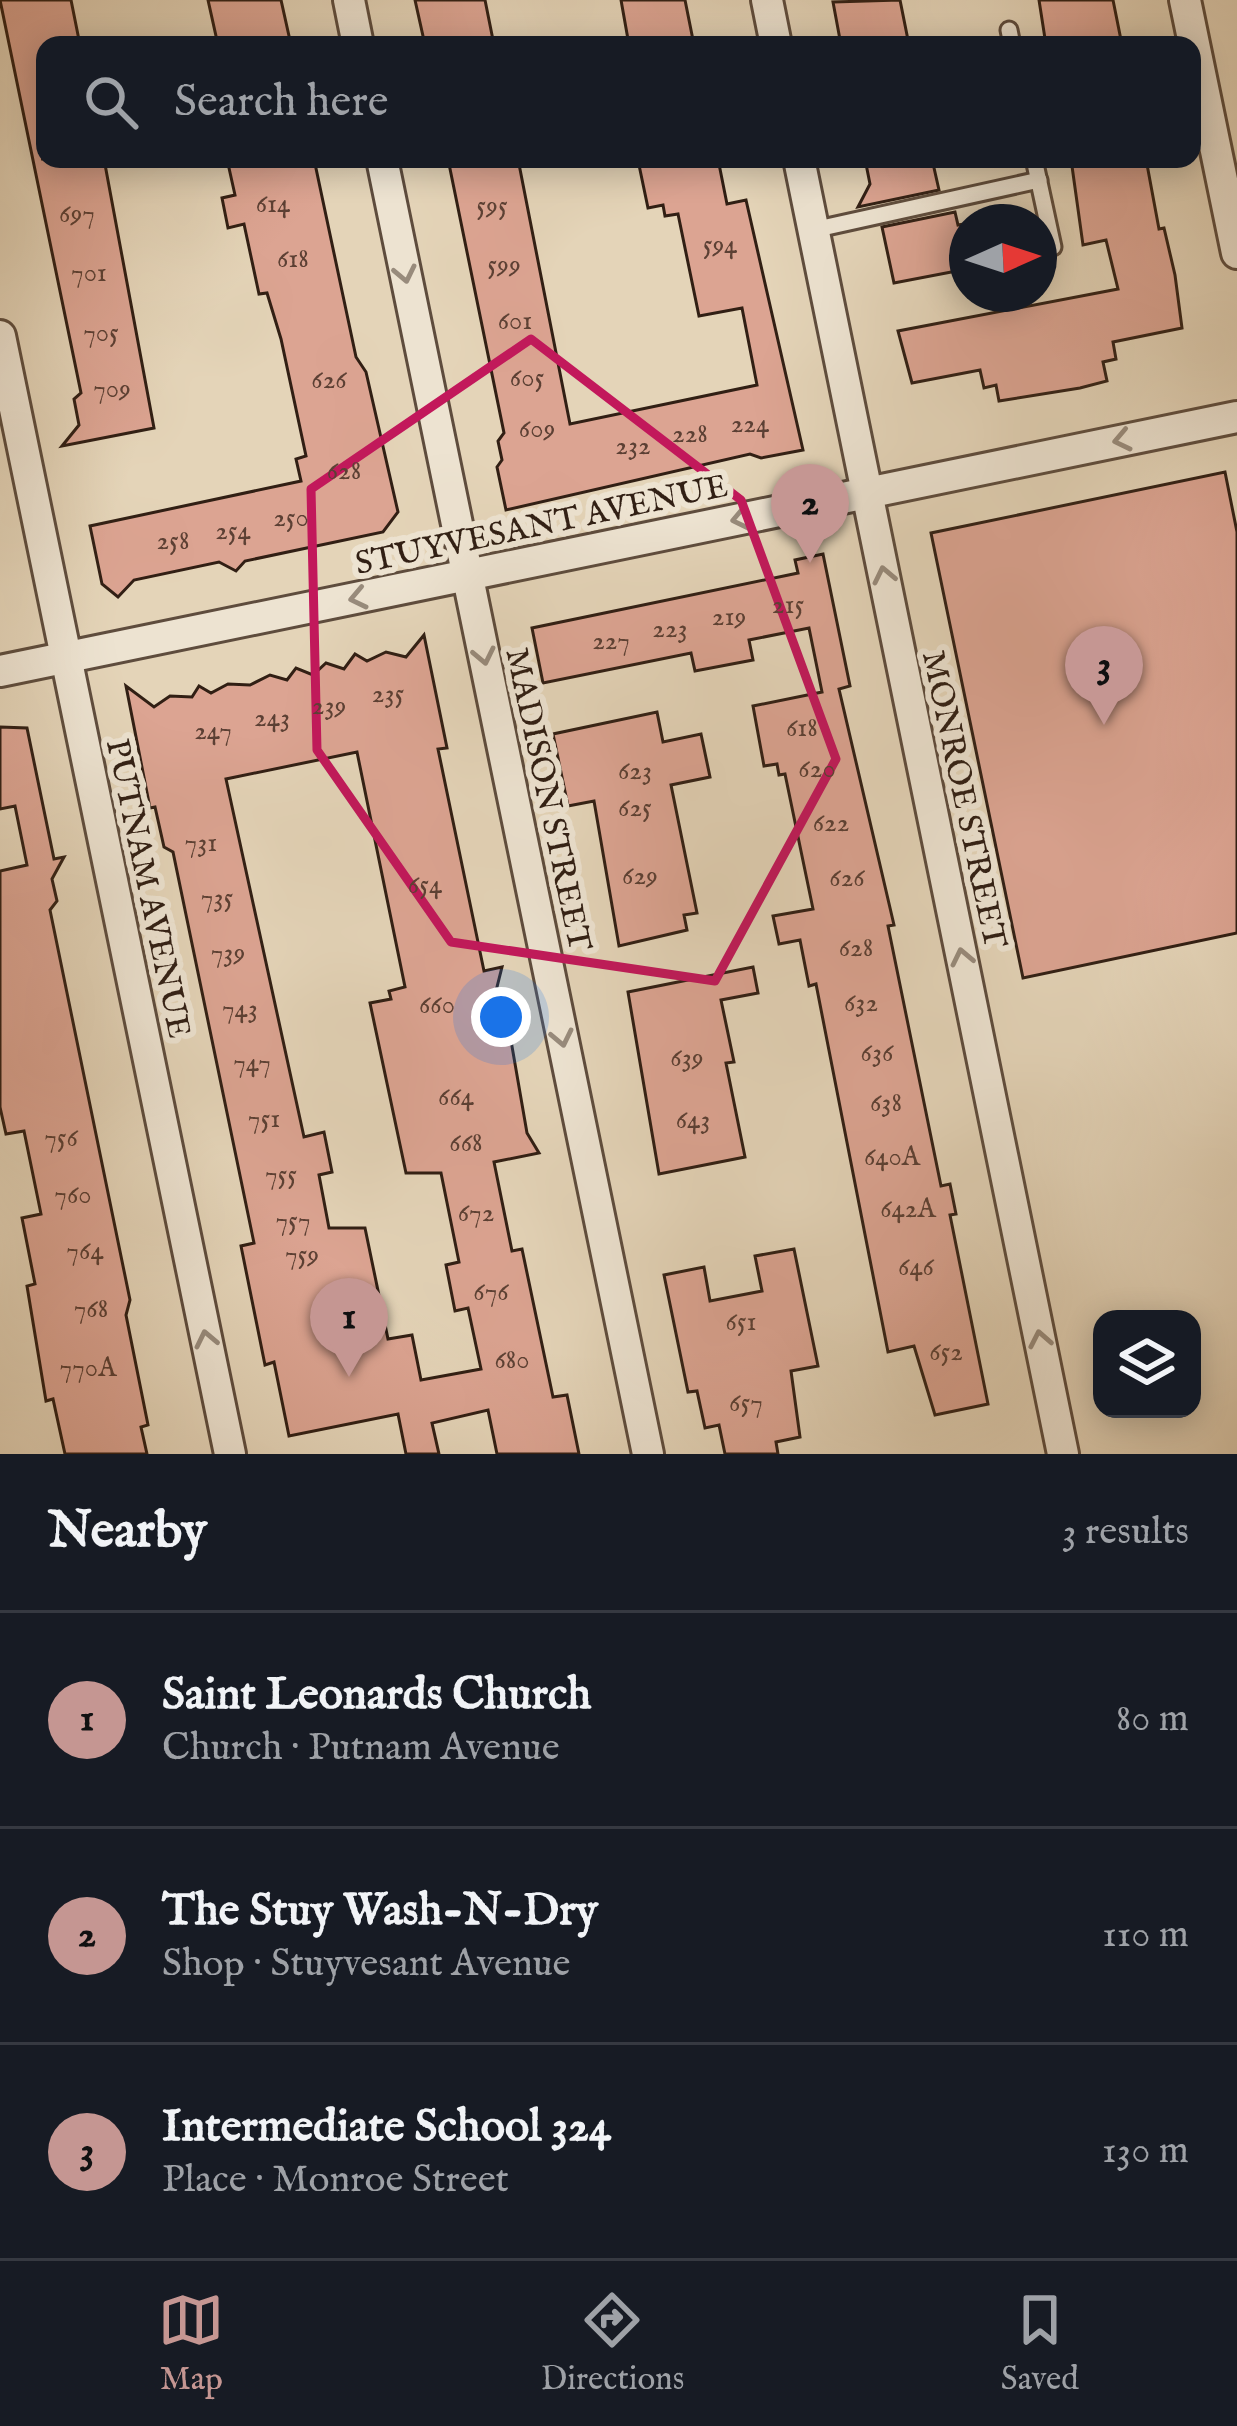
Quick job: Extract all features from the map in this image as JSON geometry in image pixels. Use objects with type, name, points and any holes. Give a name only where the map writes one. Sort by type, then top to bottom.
[{"type":"street","points":[[349,0],[356,36]]},
{"type":"street","points":[[767,0],[774,36]]},
{"type":"street","points":[[1185,0],[1192,36]]},
{"type":"street","points":[[1201,78],[1237,253]]},
{"type":"street","name":"MADISON STREET","points":[[384,168],[648,1454]]},
{"type":"street","name":"MONROE STREET","points":[[801,168],[1063,1454]]},
{"type":"street","name":"PUTNAM AVENUE","points":[[0,336],[230,1454]]},
{"type":"street","name":"STUYVESANT AVENUE","points":[[0,671],[1237,417]]},
{"type":"lane","points":[[1036,168],[1044,204]]},
{"type":"lane","points":[[813,230],[1039,180]]},
{"type":"highlighted area","points":[[531,339],[741,500],[836,759],[715,981],[451,942],[317,750],[311,489]]},
{"type":"building","points":[[0,0],[71,0],[78,36],[36,36],[36,168],[106,168],[154,428],[62,446],[79,425],[74,399],[81,393]]},
{"type":"building","points":[[208,0],[281,0],[289,36],[216,36]]},
{"type":"building","points":[[415,0],[485,0],[492,36],[423,36]]},
{"type":"building","points":[[621,0],[685,0],[692,36],[627,36]]},
{"type":"building","points":[[900,0],[907,36],[839,36],[833,2]]},
{"type":"building","points":[[1039,0],[1113,0],[1120,36],[1045,36]]},
{"type":"building","points":[[229,168],[316,168],[356,357],[366,372],[398,512],[383,532],[245,561],[236,571],[219,562],[134,580],[118,597],[102,584],[90,526],[301,481],[296,459],[306,456],[281,339],[267,293],[259,294],[244,224],[228,228],[222,198],[235,195]]},
{"type":"building","points":[[450,168],[520,168],[570,424],[757,385],[742,308],[699,316],[678,214],[665,216],[663,205],[648,208],[640,168],[720,168],[727,204],[746,200],[803,450],[761,458],[750,454],[506,510],[497,467],[502,460],[498,441],[504,433]]},
{"type":"building","points":[[867,168],[934,168],[939,190],[858,207],[870,184]]},
{"type":"building","points":[[1072,168],[1148,168],[1159,229],[1164,228],[1175,275],[1182,328],[1113,342],[1116,359],[1103,362],[1107,381],[1080,388],[999,401],[996,385],[984,388],[980,370],[912,383],[898,331],[998,312],[1057,312],[1057,301],[1118,289],[1106,240],[1083,245]]},
{"type":"building","points":[[949,213],[949,272],[894,283],[882,227]]},
{"type":"building","points":[[1225,472],[1237,532],[1237,933],[1023,978],[931,533]]},
{"type":"building","points":[[823,554],[850,686],[839,689],[894,925],[888,926],[941,1186],[950,1184],[956,1214],[950,1215],[988,1404],[935,1415],[914,1346],[888,1352],[816,984],[809,986],[800,940],[779,944],[773,916],[813,909],[785,774],[779,775],[777,764],[764,766],[753,706],[822,692],[809,628],[749,640],[753,660],[695,671],[691,653],[543,683],[532,628],[798,573],[795,560]]},
{"type":"building","points":[[424,635],[447,748],[438,749],[484,971],[502,967],[496,991],[505,1006],[527,1133],[539,1153],[494,1162],[512,1251],[522,1249],[553,1397],[567,1395],[579,1454],[497,1454],[488,1410],[432,1423],[439,1454],[406,1454],[398,1414],[289,1436],[274,1362],[265,1365],[241,1246],[254,1243],[173,852],[164,847],[155,807],[150,808],[126,686],[154,707],[170,696],[192,697],[199,686],[211,693],[228,684],[250,685],[270,675],[287,680],[296,668],[313,675],[326,663],[344,669],[355,654],[367,661],[386,652],[406,657]],"holes":[[[357,752],[405,987],[389,991],[391,999],[370,1003],[406,1173],[441,1173],[459,1262],[446,1265],[455,1311],[468,1308],[481,1369],[421,1380],[412,1335],[388,1339],[365,1228],[329,1228],[319,1175],[332,1172],[324,1132],[304,1137],[226,779]]]},
{"type":"building","points":[[657,712],[663,742],[701,734],[710,777],[671,785],[697,913],[684,915],[687,930],[619,946],[594,801],[568,806],[553,734]]},
{"type":"building","points":[[0,727],[27,728],[54,859],[64,857],[52,879],[57,901],[50,910],[130,1300],[126,1315],[148,1425],[141,1427],[147,1454],[65,1454],[53,1399],[46,1401],[27,1286],[35,1284],[22,1218],[41,1214],[24,1131],[6,1134],[0,1107],[0,871],[27,865],[15,806],[0,809]]},
{"type":"building","points":[[753,967],[758,993],[721,1000],[734,1062],[726,1063],[745,1157],[659,1174],[628,992]]},
{"type":"building","points":[[794,1249],[818,1366],[791,1371],[800,1437],[776,1442],[778,1454],[725,1454],[719,1425],[705,1428],[697,1391],[688,1392],[664,1275],[704,1267],[710,1301],[762,1291],[755,1256]]},
{"type":"place","name":"The Stuy Wash-N-Dry","points":[[810,563]]},
{"type":"place","name":"Intermediate School 324","points":[[1104,725]]},
{"type":"place","name":"Saint Leonards Church","points":[[349,1377]]}]
